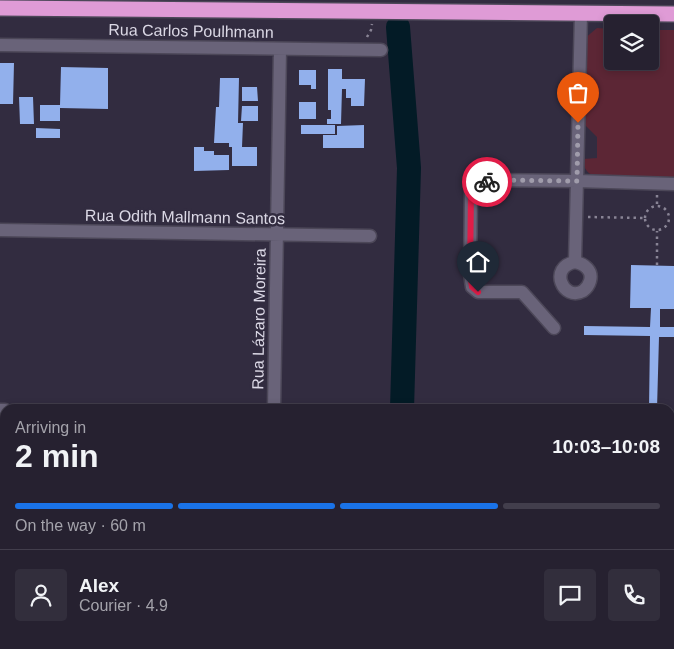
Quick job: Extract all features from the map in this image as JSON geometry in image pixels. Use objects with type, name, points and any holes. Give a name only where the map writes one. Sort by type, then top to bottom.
[{"type":"highway","points":[[0,8],[674,14]]},
{"type":"street","points":[[576,262],[581,14]]},
{"type":"street","name":"Rua Carlos Poulhmann","points":[[0,45],[381,50]]},
{"type":"street","name":"Rua Lázaro Moreira","points":[[274,404],[280,49]]},
{"type":"street","points":[[554,328],[522,292],[478,292],[472,287],[470,274],[471,192],[481,184],[494,180],[674,184]]},
{"type":"street","name":"Rua Odith Mallmann Santos","points":[[0,230],[370,236]]},
{"type":"path","points":[[657,206],[665,209],[670,218],[667,226],[657,231],[647,225],[645,218],[648,210],[657,206]]},
{"type":"path","points":[[576,217],[645,218]]},
{"type":"path","points":[[657,231],[657,265]]},
{"type":"shaded area","points":[[597,28],[604,28],[604,70],[659,70],[659,30],[674,30],[674,177],[592,175],[585,168],[583,159],[597,158],[597,137],[584,124],[584,39]]},
{"type":"building","points":[[0,63],[14,63],[13,104],[0,104]]},
{"type":"building","points":[[61,67],[108,68],[108,109],[60,108],[60,121],[40,121],[40,105],[60,105]]},
{"type":"building","points":[[328,69],[342,69],[342,79],[365,79],[364,106],[351,106],[351,98],[346,98],[346,89],[342,89],[341,124],[327,124],[327,119],[331,119],[331,110],[328,110]]},
{"type":"building","points":[[299,70],[316,70],[316,89],[311,89],[311,85],[299,85]]},
{"type":"building","points":[[220,78],[239,78],[238,123],[243,123],[242,147],[257,147],[257,166],[232,166],[232,147],[229,147],[229,143],[214,143],[216,107],[219,107]]},
{"type":"building","points":[[242,87],[257,87],[258,101],[242,101]]},
{"type":"building","points":[[19,97],[33,97],[34,124],[20,124]]},
{"type":"building","points":[[299,102],[316,102],[316,119],[299,119]]},
{"type":"building","points":[[242,106],[258,106],[258,121],[241,121]]},
{"type":"building","points":[[301,125],[335,125],[335,134],[301,134]]},
{"type":"building","points":[[364,125],[364,148],[323,148],[323,135],[337,135],[337,126]]},
{"type":"building","points":[[36,128],[60,129],[60,138],[36,138]]},
{"type":"building","points":[[194,147],[204,147],[204,151],[214,151],[214,155],[229,155],[229,170],[194,171]]},
{"type":"building","points":[[631,265],[674,266],[674,309],[660,309],[660,327],[674,327],[674,337],[659,337],[657,404],[649,404],[650,336],[584,335],[584,326],[650,327],[651,308],[630,308]]},
{"type":"waterway","points":[[398,27],[409,168],[402,404]]},
{"type":"way so far","points":[[487,182],[494,180],[577,181],[578,123]]},
{"type":"route","points":[[478,292],[472,287],[470,274],[471,192],[487,182]]}]
